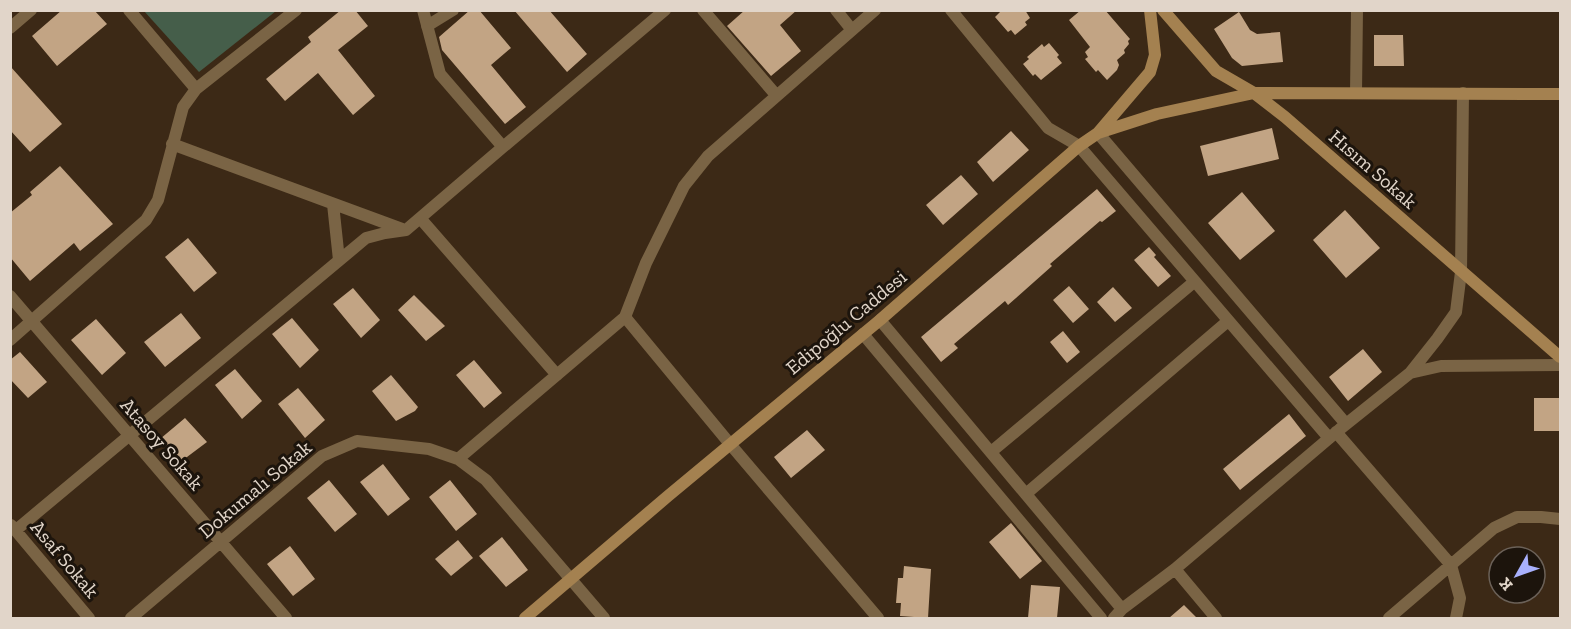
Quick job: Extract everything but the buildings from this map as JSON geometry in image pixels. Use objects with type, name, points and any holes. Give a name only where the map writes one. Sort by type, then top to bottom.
[{"type":"street","points":[[10,28],[32,10]]},
{"type":"street","points":[[129,10],[196,89]]},
{"type":"street","points":[[10,340],[146,220],[158,200],[183,107],[196,89],[297,10]]},
{"type":"street","points":[[423,10],[440,74],[502,147]]},
{"type":"street","points":[[427,26],[453,10]]},
{"type":"street","points":[[13,527],[129,435],[366,238],[406,230],[665,10]]},
{"type":"street","points":[[703,10],[776,95]]},
{"type":"street","points":[[836,10],[852,30]]},
{"type":"street","points":[[458,459],[625,317],[646,263],[684,186],[708,156],[875,10]]},
{"type":"street","points":[[951,10],[1048,128],[1079,146],[1228,321],[1337,431]]},
{"type":"street","points":[[1150,10],[1155,55],[1150,72],[1098,133],[1337,431],[1451,565],[1460,598],[1456,618]]},
{"type":"street","name":"Hısım Sokak","points":[[1163,10],[1216,71],[1254,93],[1285,117],[1560,357]]},
{"type":"street","points":[[1356,93],[1357,10]]},
{"type":"street","name":"Edipoğlu Caddesi","points":[[525,618],[880,320],[1079,146],[1098,133],[1157,114],[1254,93],[1560,94]]},
{"type":"street","points":[[880,320],[1027,493],[1118,614],[1410,373],[1456,312],[1461,272],[1463,93]]},
{"type":"street","points":[[172,144],[406,230]]},
{"type":"street","points":[[333,204],[339,260]]},
{"type":"street","points":[[420,218],[557,375]]},
{"type":"street","points":[[991,452],[1194,282]]},
{"type":"street","name":"Atasoy Sokak","points":[[10,296],[286,618]]},
{"type":"street","points":[[625,317],[878,618]]},
{"type":"street","points":[[1027,493],[1228,321]]},
{"type":"street","points":[[863,334],[1101,618]]},
{"type":"street","points":[[1410,373],[1441,366],[1560,365]]},
{"type":"street","name":"Dokumalı Sokak","points":[[131,618],[322,456],[357,441],[429,449],[458,459],[486,480],[569,580],[604,618]]},
{"type":"street","points":[[1389,618],[1494,528],[1516,517],[1560,519]]},
{"type":"street","name":"Asaf Sokak","points":[[13,527],[89,618]]},
{"type":"street","points":[[1175,569],[1216,618]]},
{"type":"green space","points":[[144,11],[276,11],[199,72]]}]
